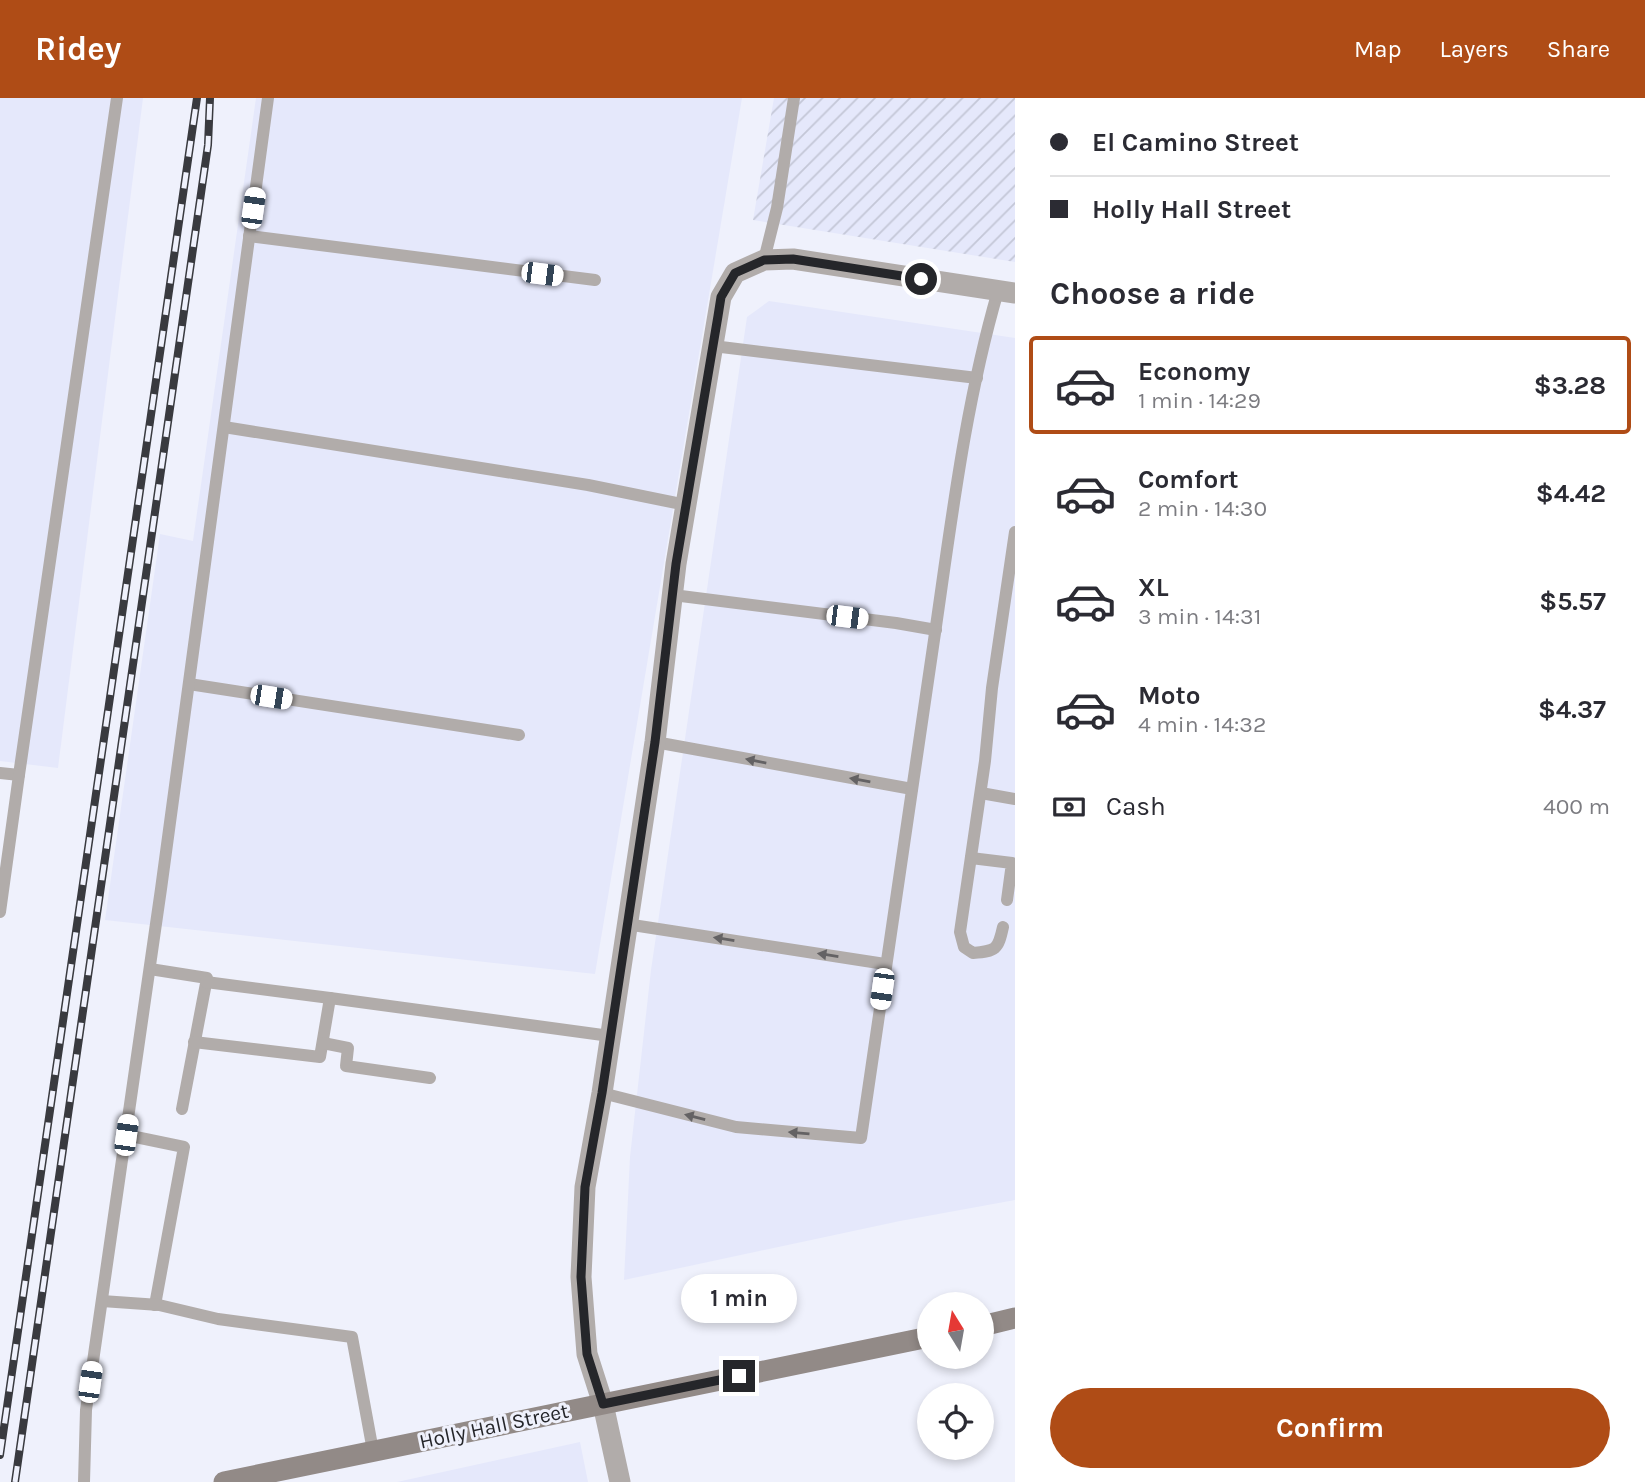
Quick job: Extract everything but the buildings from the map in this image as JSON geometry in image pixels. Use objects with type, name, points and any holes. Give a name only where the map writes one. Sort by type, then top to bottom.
[{"type":"street","points":[[620,1482],[603,1404],[587,1354],[581,1277],[585,1187],[602,1093],[655,742],[686,505],[721,297],[735,273],[764,260],[793,259],[1007,292]]},
{"type":"street","points":[[994,1323],[1015,1318]]},
{"type":"street","name":"Holly Hall Street","points":[[224,1482],[917,1339]]},
{"type":"lane","points":[[0,912],[117,98]]},
{"type":"lane","points":[[84,1482],[86,1410],[150,969],[268,98]]},
{"type":"lane","points":[[764,260],[777,208],[794,98]]},
{"type":"lane","points":[[249,236],[595,280]]},
{"type":"lane","points":[[602,1093],[736,1127],[861,1138],[936,630],[977,377],[1007,292]]},
{"type":"lane","points":[[713,346],[977,377]]},
{"type":"lane","points":[[224,427],[589,485],[686,505]]},
{"type":"lane","points":[[1003,927],[999,945],[991,951],[973,953],[964,947],[960,932],[1015,532]]},
{"type":"lane","points":[[673,595],[936,630]]},
{"type":"lane","points":[[189,684],[519,734]]},
{"type":"lane","points":[[655,742],[912,789]]},
{"type":"lane","points":[[0,773],[19,775]]},
{"type":"lane","points":[[981,793],[1015,799]]},
{"type":"lane","points":[[971,858],[1012,863],[1007,900]]},
{"type":"lane","points":[[626,924],[886,964]]},
{"type":"lane","points":[[150,969],[207,978],[182,1109]]},
{"type":"lane","points":[[206,982],[610,1036]]},
{"type":"lane","points":[[194,1042],[320,1057],[330,998]]},
{"type":"lane","points":[[323,1044],[348,1048],[346,1066],[430,1078]]},
{"type":"lane","points":[[126,1135],[184,1147],[155,1305]]},
{"type":"lane","points":[[102,1301],[155,1305],[218,1319],[352,1337],[373,1451]]},
{"type":"shaded area","points":[[0,98],[143,98],[58,768],[0,761]]},
{"type":"shaded area","points":[[256,98],[742,98],[595,974],[105,920],[160,534],[193,541]]},
{"type":"shaded area","points":[[774,98],[1015,98],[1015,262],[753,220]]},
{"type":"shaded area","points":[[769,301],[1015,338],[1015,1200],[900,1221],[624,1280],[630,1157],[651,970],[747,317]]},
{"type":"shaded area","points":[[580,1442],[588,1482],[397,1482]]},
{"type":"railway","points":[[0,1455],[197,98]]},
{"type":"railway","points":[[15,1482],[208,145],[210,98]]},
{"type":"route","points":[[739,1376],[603,1404],[587,1354],[581,1277],[585,1187],[602,1093],[655,742],[676,564],[721,297],[735,273],[764,260],[793,259],[921,279]]}]
